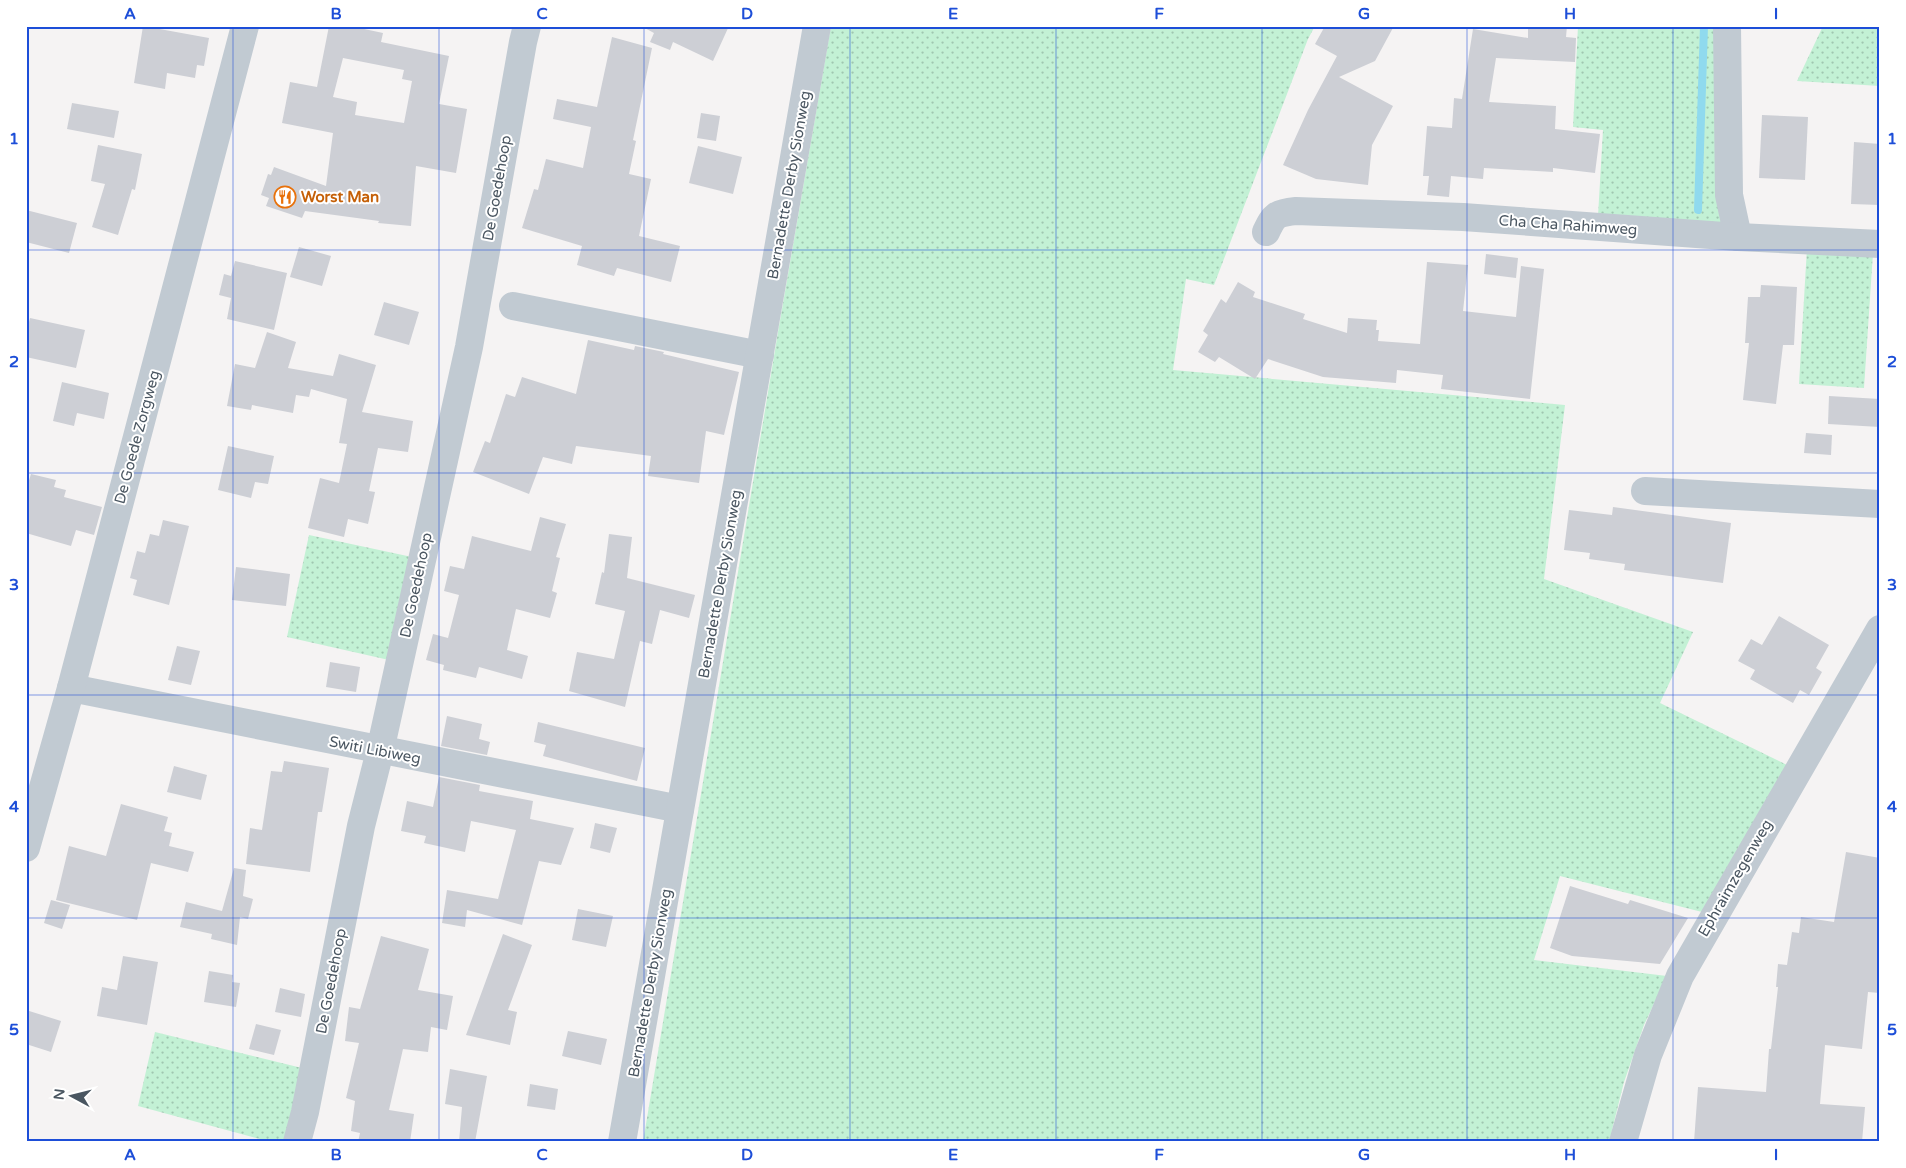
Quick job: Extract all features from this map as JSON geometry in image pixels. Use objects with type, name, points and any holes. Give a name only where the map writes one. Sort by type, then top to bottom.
[{"type":"street","name":"De Goede Zorgweg","points":[[26,848],[71,688],[245,26]]},
{"type":"street","name":"De Goedehoop","points":[[297,1142],[305,1112],[362,826],[469,346],[527,26]]},
{"type":"street","name":"Bernadette Derby Sionweg","points":[[622,1142],[817,26]]},
{"type":"street","points":[[1727,26],[1729,195],[1738,237]]},
{"type":"street","name":"Cha Cha Rahimweg","points":[[1266,232],[1273,217],[1282,212],[1296,211],[1463,217],[1738,237],[1880,244]]},
{"type":"street","points":[[513,306],[760,355]]},
{"type":"street","points":[[1645,490],[1880,504]]},
{"type":"street","name":"Ephraimzegenweg","points":[[1623,1142],[1648,1054],[1680,976],[1880,628]]},
{"type":"street","name":"Switi Libiweg","points":[[71,688],[380,751],[680,809]]},
{"type":"green space","points":[[831,26],[1315,26],[1308,39],[1214,285],[1186,279],[1173,370],[1565,405],[1544,579],[1693,632],[1660,703],[1787,765],[1702,912],[1560,876],[1534,960],[1667,976],[1644,1025],[1624,1082],[1609,1142],[643,1142]]},
{"type":"green space","points":[[1578,26],[1718,26],[1724,227],[1598,216],[1603,130],[1573,127]]},
{"type":"green space","points":[[1823,26],[1880,26],[1880,86],[1797,81]]},
{"type":"green space","points":[[1807,248],[1873,253],[1864,388],[1799,384]]},
{"type":"green space","points":[[309,535],[412,557],[389,660],[287,637]]},
{"type":"green space","points":[[155,1032],[306,1069],[290,1142],[271,1142],[138,1106]]},
{"type":"building","points":[[143,26],[209,38],[204,66],[197,65],[195,78],[167,73],[165,89],[134,83]]},
{"type":"building","points":[[329,26],[350,26],[383,33],[381,42],[449,56],[439,104],[467,109],[456,173],[416,166],[411,226],[378,223],[379,221],[305,211],[302,218],[266,206],[269,198],[261,195],[268,174],[271,175],[274,167],[326,186],[333,133],[282,123],[290,82],[317,87]],"holes":[[[343,58],[404,70],[402,79],[412,81],[404,123],[355,115],[357,102],[333,97]]]},
{"type":"building","points":[[641,26],[729,26],[713,61],[673,42],[670,50],[650,42],[654,33]]},
{"type":"building","points":[[1325,26],[1394,26],[1375,61],[1339,77],[1393,106],[1372,145],[1368,185],[1316,179],[1283,165],[1308,110],[1337,56],[1315,44]]},
{"type":"building","points":[[1528,26],[1567,26],[1566,37],[1576,38],[1575,62],[1496,58],[1489,102],[1556,106],[1555,129],[1600,134],[1595,173],[1553,168],[1553,172],[1484,168],[1483,179],[1451,176],[1449,197],[1427,195],[1429,176],[1423,176],[1427,126],[1452,128],[1454,98],[1462,99],[1473,29],[1528,38]]},
{"type":"building","points":[[612,37],[652,48],[633,140],[636,141],[629,174],[651,179],[639,236],[680,246],[671,282],[617,268],[614,276],[577,265],[582,246],[522,228],[534,189],[538,190],[546,159],[583,168],[591,127],[553,119],[557,99],[597,107]]},
{"type":"building","points":[[72,103],[119,111],[114,138],[67,129]]},
{"type":"building","points":[[701,113],[720,116],[716,141],[697,138]]},
{"type":"building","points":[[1762,115],[1808,117],[1805,180],[1759,178]]},
{"type":"building","points":[[1854,142],[1880,144],[1880,205],[1851,204]]},
{"type":"building","points":[[98,145],[142,154],[135,190],[132,189],[118,235],[92,227],[105,184],[91,181]]},
{"type":"building","points":[[698,146],[742,157],[733,194],[689,183]]},
{"type":"building","points":[[26,210],[77,223],[69,253],[26,242]]},
{"type":"building","points":[[299,247],[331,256],[322,286],[290,277]]},
{"type":"building","points":[[1486,254],[1518,258],[1516,278],[1484,274]]},
{"type":"building","points":[[235,261],[287,273],[274,330],[227,319],[231,298],[219,295],[224,274],[231,276]]},
{"type":"building","points":[[1427,262],[1468,265],[1463,311],[1516,317],[1521,266],[1544,269],[1530,399],[1441,389],[1443,375],[1397,370],[1396,383],[1323,377],[1268,359],[1255,379],[1219,357],[1215,362],[1198,352],[1208,335],[1203,331],[1221,299],[1226,303],[1238,282],[1255,292],[1253,297],[1305,314],[1303,319],[1347,333],[1348,318],[1377,320],[1376,330],[1379,330],[1378,341],[1420,344]]},
{"type":"building","points":[[1761,285],[1797,287],[1794,345],[1783,345],[1776,404],[1743,400],[1749,343],[1745,343],[1748,297],[1760,297]]},
{"type":"building","points":[[384,302],[419,312],[409,345],[374,335]]},
{"type":"building","points":[[30,318],[85,330],[76,368],[26,357],[26,334]]},
{"type":"building","points":[[267,332],[296,342],[288,368],[333,376],[339,354],[376,365],[362,412],[413,421],[408,452],[378,448],[369,491],[375,492],[368,524],[348,519],[344,537],[308,528],[320,478],[339,483],[347,444],[339,443],[347,399],[311,389],[309,397],[296,395],[293,413],[252,405],[251,410],[227,406],[235,364],[255,368]]},
{"type":"building","points":[[588,340],[634,350],[635,346],[664,352],[663,354],[739,372],[724,435],[706,431],[699,483],[648,476],[651,456],[576,446],[572,464],[543,457],[529,494],[473,472],[485,441],[490,443],[506,394],[515,397],[522,377],[576,394]]},
{"type":"building","points":[[62,382],[109,393],[104,419],[77,413],[74,426],[53,421]]},
{"type":"building","points":[[1829,396],[1880,399],[1880,427],[1828,424]]},
{"type":"building","points":[[1806,433],[1832,435],[1831,455],[1804,453]]},
{"type":"building","points":[[228,446],[274,456],[268,484],[255,482],[251,498],[218,490]]},
{"type":"building","points":[[31,474],[56,480],[54,487],[66,490],[64,497],[102,507],[94,535],[76,530],[71,546],[26,533],[26,490]]},
{"type":"building","points":[[1613,507],[1731,523],[1723,583],[1624,570],[1625,564],[1589,559],[1590,553],[1564,550],[1569,510],[1612,515]]},
{"type":"building","points":[[540,517],[566,524],[556,557],[560,558],[552,591],[557,593],[550,618],[516,609],[507,650],[528,656],[522,679],[479,667],[476,678],[443,670],[444,665],[426,660],[433,634],[448,638],[459,595],[444,591],[450,566],[464,569],[472,536],[531,551]]},
{"type":"building","points":[[163,520],[189,526],[169,605],[133,595],[137,580],[130,578],[137,551],[145,553],[150,534],[159,536]]},
{"type":"building","points":[[609,534],[632,537],[627,578],[695,595],[689,618],[660,610],[652,644],[640,641],[625,707],[569,691],[577,652],[614,659],[625,611],[595,604],[602,572],[604,573]]},
{"type":"building","points":[[236,567],[290,574],[286,606],[232,600]]},
{"type":"building","points":[[1779,616],[1829,645],[1816,668],[1822,672],[1809,695],[1800,690],[1793,703],[1750,679],[1755,670],[1738,661],[1751,639],[1762,645]]},
{"type":"building","points":[[177,646],[200,651],[191,685],[168,680]]},
{"type":"building","points":[[330,662],[360,667],[356,692],[326,687]]},
{"type":"building","points":[[447,716],[482,724],[479,739],[490,742],[487,755],[441,746]]},
{"type":"building","points":[[538,722],[645,748],[637,781],[543,756],[546,745],[534,742]]},
{"type":"building","points":[[284,761],[329,768],[322,812],[318,812],[310,872],[246,864],[250,828],[262,830],[271,771],[282,772]]},
{"type":"building","points":[[174,766],[207,775],[201,800],[167,792]]},
{"type":"building","points":[[439,777],[480,785],[479,791],[533,801],[530,819],[574,828],[561,865],[539,861],[522,925],[467,910],[465,927],[442,923],[447,890],[498,899],[516,830],[471,821],[465,852],[424,843],[426,836],[401,831],[407,801],[433,807]]},
{"type":"building","points":[[121,804],[168,817],[164,831],[172,833],[169,846],[194,852],[188,872],[151,863],[137,920],[56,900],[69,846],[106,856]]},
{"type":"building","points":[[595,823],[617,828],[610,853],[590,848]]},
{"type":"building","points":[[1846,852],[1880,858],[1880,993],[1868,992],[1862,1049],[1825,1045],[1820,1104],[1865,1107],[1862,1142],[1694,1142],[1698,1087],[1766,1092],[1769,1049],[1771,1049],[1778,987],[1776,987],[1778,964],[1787,965],[1792,932],[1799,933],[1801,917],[1834,922]]},
{"type":"building","points":[[234,868],[246,870],[243,896],[253,899],[248,919],[240,917],[237,945],[211,939],[212,934],[180,927],[186,902],[222,911]]},
{"type":"building","points":[[1570,886],[1628,904],[1630,900],[1688,918],[1660,964],[1572,956],[1550,948]]},
{"type":"building","points":[[51,900],[70,905],[62,929],[44,923]]},
{"type":"building","points":[[578,909],[613,916],[606,947],[572,940]]},
{"type":"building","points":[[503,934],[532,945],[508,1010],[517,1012],[510,1045],[466,1035]]},
{"type":"building","points":[[381,936],[429,949],[418,990],[453,996],[447,1030],[431,1027],[428,1052],[403,1049],[389,1110],[414,1114],[410,1142],[358,1142],[360,1133],[351,1131],[355,1101],[346,1098],[359,1043],[345,1041],[349,1007],[360,1009]]},
{"type":"building","points":[[123,956],[158,962],[147,1025],[97,1016],[102,987],[117,990]]},
{"type":"building","points":[[209,971],[233,975],[232,982],[240,983],[236,1007],[204,1002]]},
{"type":"building","points":[[280,988],[305,994],[301,1017],[275,1012]]},
{"type":"building","points":[[26,1010],[61,1021],[51,1052],[26,1044]]},
{"type":"building","points":[[256,1024],[281,1030],[274,1055],[249,1049]]},
{"type":"building","points":[[568,1031],[607,1039],[601,1065],[562,1056]]},
{"type":"building","points":[[450,1069],[487,1076],[475,1142],[459,1142],[462,1107],[445,1104]]},
{"type":"building","points":[[530,1084],[558,1089],[555,1110],[527,1106]]},
{"type":"waterway","points":[[1698,210],[1704,26]]},
{"type":"place","name":"Worst Man","points":[[285,197]]}]
